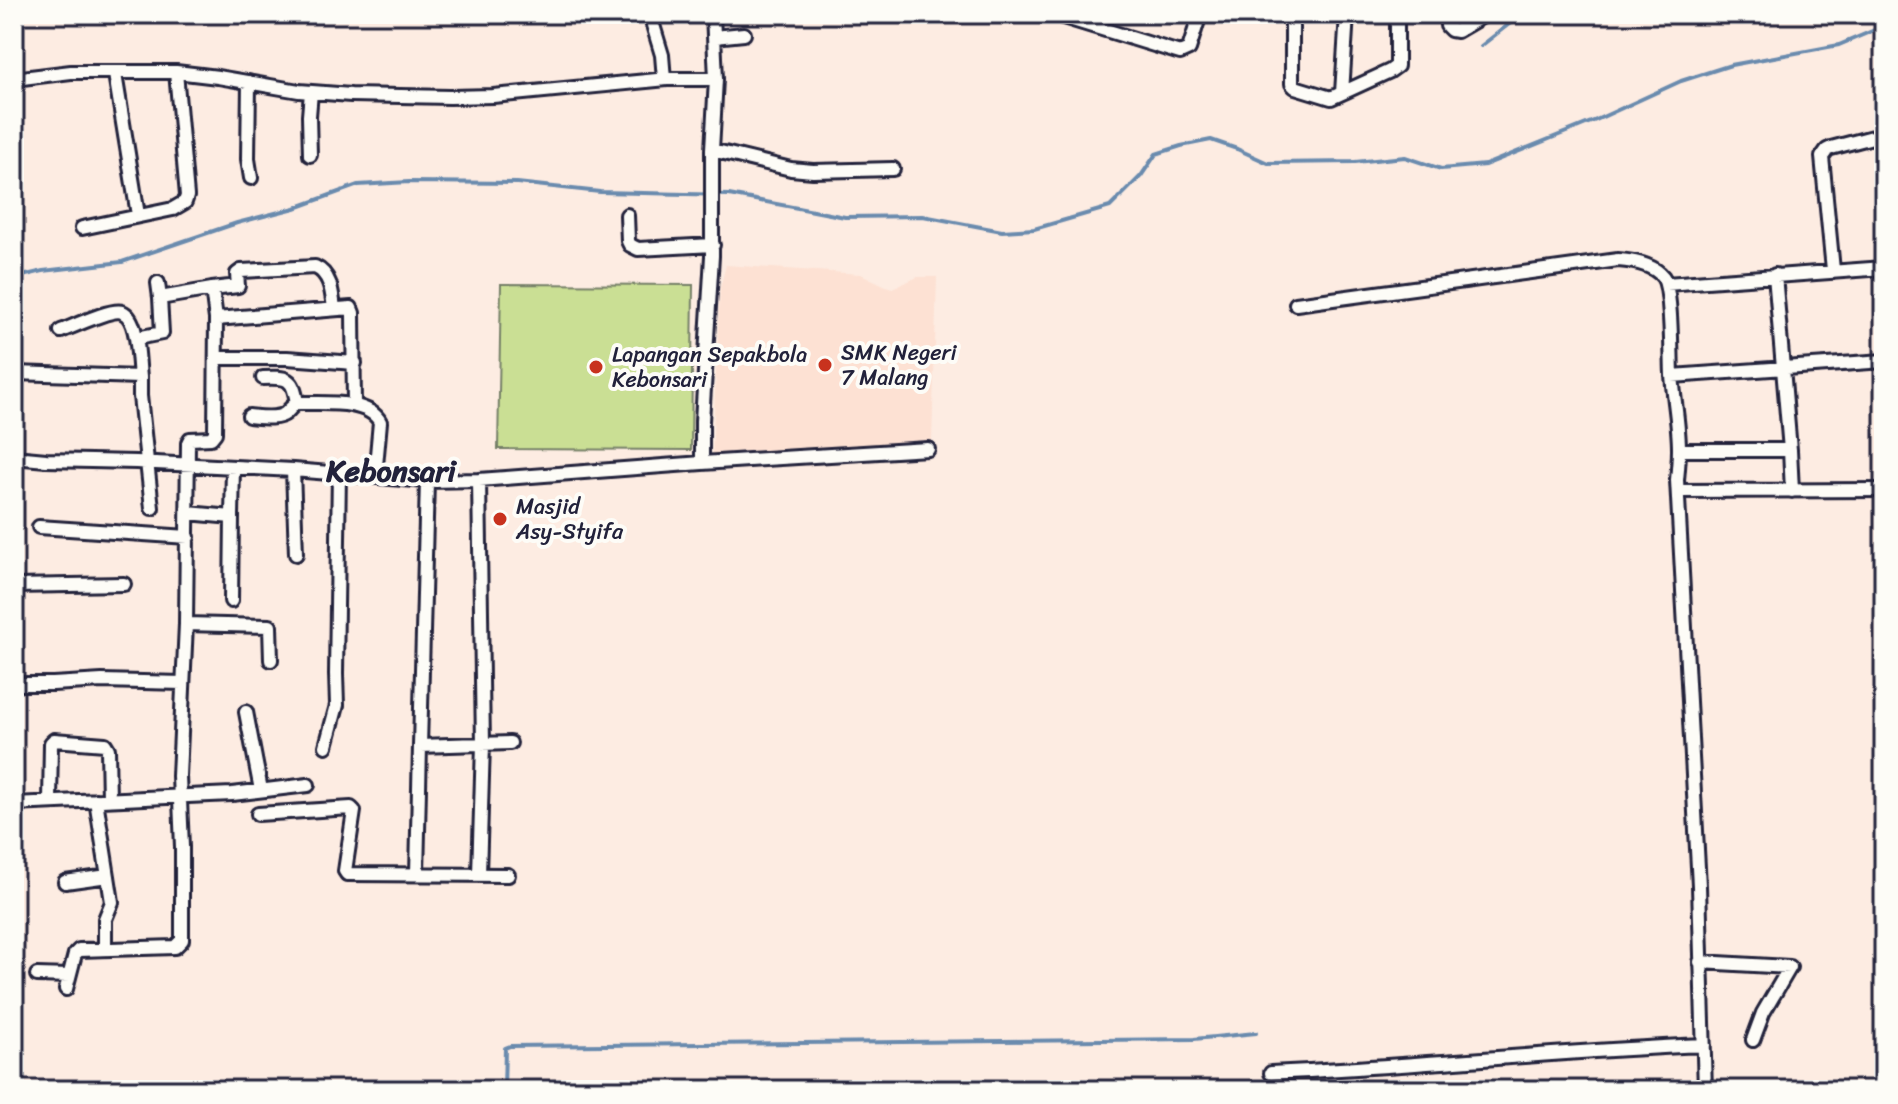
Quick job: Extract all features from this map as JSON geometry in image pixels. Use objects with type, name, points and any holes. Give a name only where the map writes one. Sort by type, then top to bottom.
[{"type":"street","points":[[653,14],[664,79]]},
{"type":"street","points":[[702,463],[713,245],[711,172],[716,79],[713,14]]},
{"type":"street","points":[[1053,14],[1180,53],[1189,49],[1200,14]]},
{"type":"street","points":[[1292,14],[1292,84],[1331,98],[1397,66],[1397,14]]},
{"type":"street","points":[[1342,93],[1347,14]]},
{"type":"street","points":[[1447,14],[1447,26],[1457,31],[1486,14]]},
{"type":"street","points":[[714,37],[744,34]]},
{"type":"street","points":[[14,79],[71,72],[176,72],[311,92],[493,96],[664,79],[716,79]]},
{"type":"street","points":[[82,228],[173,209],[185,202],[187,196],[176,72]]},
{"type":"street","points":[[115,74],[138,215]]},
{"type":"street","points":[[249,82],[248,159],[251,178]]},
{"type":"street","points":[[310,155],[311,92]]},
{"type":"street","points":[[1833,270],[1822,157],[1831,148],[1884,134]]},
{"type":"street","points":[[712,150],[791,169],[893,169]]},
{"type":"street","points":[[627,215],[628,241],[638,249],[713,245]]},
{"type":"street","points":[[1296,304],[1618,260],[1641,263],[1663,277],[1672,341],[1679,450],[1678,491],[1699,886],[1705,1090]]},
{"type":"street","points":[[160,298],[237,287],[237,274],[241,271],[315,267],[325,273],[334,309]]},
{"type":"street","points":[[1666,284],[1884,268]]},
{"type":"street","points":[[1775,275],[1792,491]]},
{"type":"street","points":[[137,338],[162,333],[158,283]]},
{"type":"street","points":[[37,975],[68,982],[75,954],[79,950],[175,947],[182,936],[180,796],[188,440],[214,435],[216,319],[212,289]]},
{"type":"street","points":[[216,319],[351,308],[354,405]]},
{"type":"street","points":[[61,331],[118,311],[127,316],[137,338],[152,508]]},
{"type":"street","points":[[216,358],[287,358],[355,363]]},
{"type":"street","points":[[1672,376],[1884,361]]},
{"type":"street","points":[[14,373],[140,377]]},
{"type":"street","points":[[263,378],[286,378],[293,387],[297,403]]},
{"type":"street","points":[[249,416],[279,417],[297,403],[354,405],[372,411],[380,422],[375,477]]},
{"type":"street","points":[[14,457],[293,470],[427,481],[928,449]]},
{"type":"street","points":[[1679,450],[1790,450]]},
{"type":"street","points":[[231,601],[233,467]]},
{"type":"street","points":[[293,470],[296,554]]},
{"type":"street","points":[[326,746],[338,700],[339,473]]},
{"type":"street","points":[[479,480],[483,744],[479,874]]},
{"type":"street","points":[[417,874],[427,481]]},
{"type":"street","points":[[1678,491],[1884,490]]},
{"type":"street","points":[[188,513],[232,517]]},
{"type":"street","points":[[39,527],[188,537]]},
{"type":"street","points":[[14,586],[124,584]]},
{"type":"street","points":[[186,624],[270,626],[271,660]]},
{"type":"street","points":[[14,684],[102,681],[183,683]]},
{"type":"street","points":[[246,712],[261,790]]},
{"type":"street","points":[[50,802],[51,743],[54,740],[105,744],[108,749],[103,800],[112,902],[105,919],[105,949]]},
{"type":"street","points":[[420,746],[510,743]]},
{"type":"street","points":[[14,804],[232,794],[308,785]]},
{"type":"street","points":[[258,814],[351,808],[354,811],[347,874],[508,875]]},
{"type":"street","points":[[65,882],[108,876]]},
{"type":"street","points":[[1700,962],[1790,967],[1763,1013],[1753,1040]]},
{"type":"street","points":[[1271,1073],[1704,1045]]},
{"type":"shaded area","name":"SMK Negeri 7 Malang","points":[[726,265],[861,274],[892,288],[918,277],[937,277],[932,442],[712,457],[720,288]]},
{"type":"green space","name":"Lapangan Sepakbola Kebonsari","points":[[501,284],[693,285],[691,450],[498,449]]},
{"type":"waterway","points":[[1481,46],[1522,14]]},
{"type":"waterway","points":[[14,278],[43,271],[122,262],[358,185],[409,182],[517,183],[600,192],[729,195],[845,217],[923,216],[1002,231],[1034,229],[1110,207],[1141,176],[1156,154],[1181,146],[1211,140],[1268,163],[1355,162],[1405,157],[1441,169],[1485,165],[1681,81],[1731,65],[1839,45],[1884,26]]},
{"type":"waterway","points":[[504,1090],[505,1048],[510,1046],[1194,1039],[1256,1033]]},
{"type":"place","name":"SMK Negeri 7 Malang","points":[[825,365]]},
{"type":"place","name":"Lapangan Sepakbola Kebonsari","points":[[596,367]]},
{"type":"place","name":"Masjid Asy-Styifa","points":[[500,519]]},
{"type":"district","name":"Kebonsari","points":[[391,471]]}]
